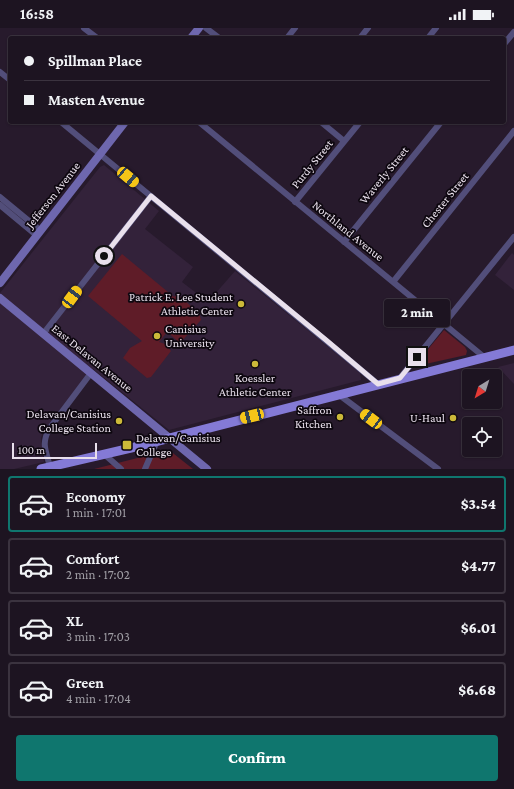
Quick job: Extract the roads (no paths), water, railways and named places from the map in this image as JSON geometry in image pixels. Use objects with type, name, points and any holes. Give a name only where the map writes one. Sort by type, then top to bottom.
[{"type":"main road","points":[[46,468],[514,350]]},
{"type":"street","points":[[84,28],[94,36]]},
{"type":"street","points":[[193,36],[199,28]]},
{"type":"street","points":[[206,28],[216,36]]},
{"type":"street","points":[[362,36],[368,28]]},
{"type":"street","points":[[430,36],[436,28]]},
{"type":"street","points":[[506,42],[514,32]]},
{"type":"street","points":[[0,72],[8,78]]},
{"type":"street","points":[[63,124],[378,384]]},
{"type":"street","name":"Jefferson Avenue","points":[[0,283],[123,124]]},
{"type":"street","name":"Northland Avenue","points":[[201,124],[484,357]]},
{"type":"street","points":[[323,124],[344,141]]},
{"type":"street","name":"Purdy Street","points":[[295,202],[358,124]]},
{"type":"street","name":"Waverly Street","points":[[344,242],[439,124]]},
{"type":"street","name":"Chester Street","points":[[393,282],[514,131]]},
{"type":"street","points":[[43,334],[151,196]]},
{"type":"street","points":[[0,197],[38,233]]},
{"type":"street","points":[[0,205],[38,233]]},
{"type":"street","points":[[400,378],[514,237]]},
{"type":"street","name":"East Delavan Avenue","points":[[0,298],[207,469]]},
{"type":"street","points":[[46,468],[44,439],[49,429],[92,373]]},
{"type":"street","points":[[338,394],[438,469]]},
{"type":"street","points":[[145,469],[157,441]]},
{"type":"street","points":[[104,454],[121,469]]},
{"type":"place","name":"Patrick E. Lee Student Athletic Center","points":[[241,304]]},
{"type":"place","name":"Canisius University","points":[[157,336]]},
{"type":"place","name":"Koessler Athletic Center","points":[[255,364]]},
{"type":"place","name":"Saffron Kitchen","points":[[340,417]]},
{"type":"place","name":"U-Haul","points":[[453,418]]},
{"type":"place","name":"Delavan/Canisius College Station","points":[[119,421]]},
{"type":"place","name":"Delavan/Canisius College","points":[[127,445]]}]
